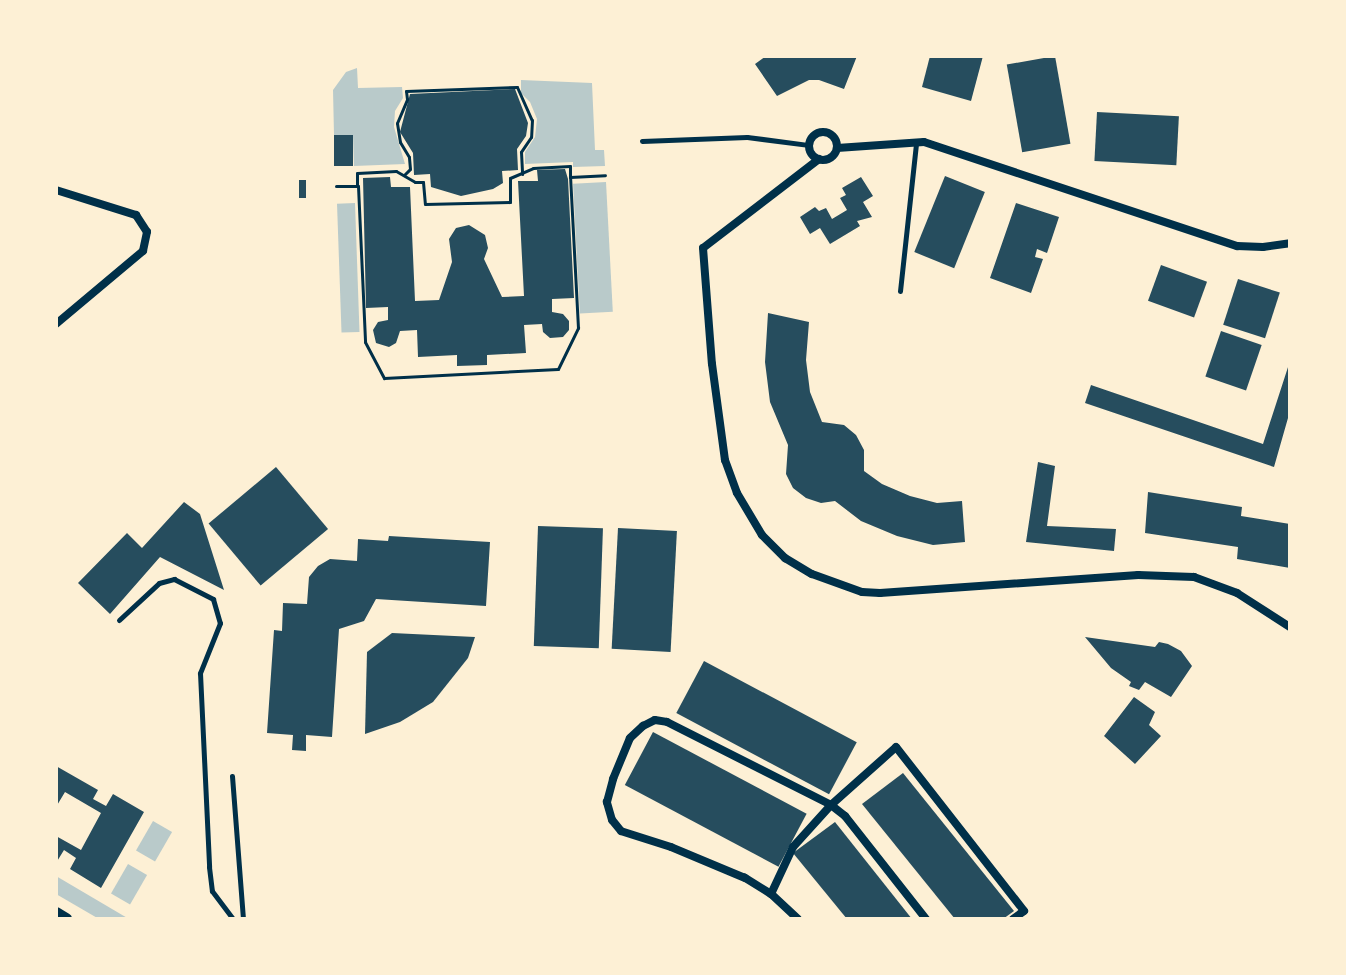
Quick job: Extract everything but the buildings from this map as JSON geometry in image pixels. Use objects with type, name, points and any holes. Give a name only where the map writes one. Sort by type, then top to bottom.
[{"type":"street","points":[[819,159],[811,154],[809,145],[816,134],[824,132],[835,139],[837,148],[832,157],[819,159],[703,248],[723,449],[737,493],[762,535],[785,558],[812,574],[862,592],[908,592],[1138,575],[1194,577],[1237,593],[1290,627]]},
{"type":"street","points":[[837,148],[916,142],[1077,191],[1237,246],[1263,247],[1290,243]]},
{"type":"street","points":[[56,190],[136,215],[147,232],[143,251],[56,324]]},
{"type":"street","points":[[798,919],[771,894],[710,863],[621,831],[612,820],[607,802],[630,738],[655,720],[667,722],[831,805],[845,816],[926,919]]},
{"type":"street","points":[[771,894],[793,847],[831,805],[896,747],[1024,911],[1013,919]]},
{"type":"street","points":[[56,913],[66,919]]},
{"type":"lane","points":[[642,141],[747,137],[809,145]]},
{"type":"lane","points":[[900,291],[916,142]]},
{"type":"lane","points":[[119,620],[159,583],[174,579],[213,599],[220,623],[200,673],[209,867],[212,891],[233,919]]},
{"type":"lane","points":[[232,776],[243,919]]},
{"type":"path","points":[[404,175],[410,169],[409,157],[400,142],[397,123],[406,91],[517,87],[532,120],[531,137],[521,152],[522,174]]},
{"type":"path","points":[[570,166],[578,328],[558,369],[384,378],[365,342],[357,173],[396,171],[423,182],[425,204],[510,202],[510,178],[522,174],[533,168],[570,166]]},
{"type":"path","points":[[570,177],[605,175]]},
{"type":"path","points":[[336,186],[358,186]]},
{"type":"shaded area","points":[[357,68],[358,88],[402,87],[403,98],[395,111],[394,127],[405,164],[354,166],[353,135],[334,135],[333,90],[346,72]]},
{"type":"shaded area","points":[[521,80],[592,83],[595,150],[604,150],[605,166],[573,167],[573,162],[525,164],[525,152],[535,137],[537,119],[530,102],[521,93]]},
{"type":"shaded area","points":[[606,182],[613,312],[580,314],[573,184]]},
{"type":"shaded area","points":[[355,203],[360,332],[342,333],[337,204]]},
{"type":"shaded area","points":[[153,821],[172,832],[155,861],[136,850]]},
{"type":"shaded area","points":[[128,864],[147,875],[130,904],[111,893]]},
{"type":"shaded area","points":[[56,876],[129,919],[99,919],[56,894]]}]
